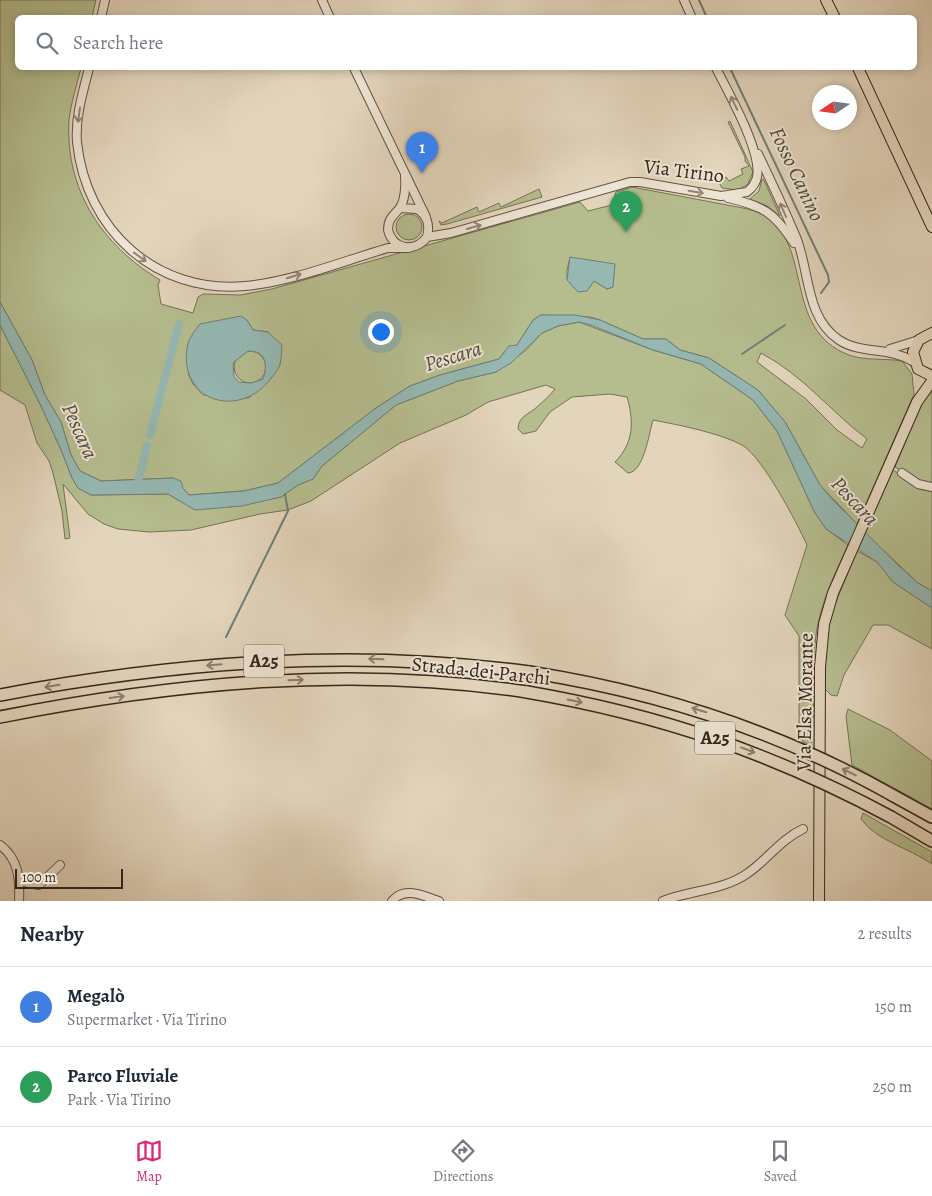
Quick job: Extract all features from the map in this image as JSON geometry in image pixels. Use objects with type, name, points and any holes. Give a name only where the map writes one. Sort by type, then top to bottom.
[{"type":"highway","name":"Strada dei Parchi","points":[[0,695],[150,672],[295,660],[408,660],[529,672],[630,691],[716,716],[807,751],[892,794],[932,817]]},
{"type":"highway","name":"Strada dei Parchi","points":[[0,717],[130,695],[280,681],[408,681],[480,686],[527,692],[621,710],[715,738],[806,774],[932,841]]},
{"type":"main road","points":[[826,0],[833,15]]},
{"type":"main road","points":[[859,70],[932,227]]},
{"type":"main road","points":[[919,340],[932,333]]},
{"type":"main road","name":"Via Elsa Morante","points":[[916,402],[916,365],[913,352],[919,340]]},
{"type":"main road","points":[[916,365],[932,376]]},
{"type":"main road","name":"Via Elsa Morante","points":[[819,901],[820,667],[824,624],[833,593],[916,402],[932,382]]},
{"type":"street","points":[[102,15],[105,0]]},
{"type":"street","points":[[322,0],[329,15]]},
{"type":"street","points":[[684,0],[691,15]]},
{"type":"street","points":[[89,70],[78,116],[77,141],[83,175],[94,205],[111,230],[138,256],[162,271],[202,285],[245,286],[270,283],[388,248],[409,248],[419,244],[426,236],[429,230],[426,216],[355,70]]},
{"type":"street","name":"Via Tirino","points":[[426,236],[451,233],[630,182],[721,196],[747,192],[756,181],[758,169],[750,139],[717,70]]},
{"type":"street","points":[[750,139],[802,255],[815,309],[826,328],[835,337],[853,347],[899,353],[916,365]]},
{"type":"street","points":[[405,172],[406,182],[400,208],[391,217],[388,230],[396,244],[409,248]]},
{"type":"street","points":[[721,196],[758,206],[772,214],[802,255]]},
{"type":"street","points":[[400,208],[412,207],[426,216]]},
{"type":"street","points":[[878,350],[898,348],[919,340]]},
{"type":"street","points":[[902,473],[918,484],[932,487]]},
{"type":"street","points":[[663,901],[717,886],[748,874],[793,834],[803,829]]},
{"type":"street","points":[[0,845],[12,857],[20,881],[19,901]]},
{"type":"street","points":[[20,881],[39,884],[60,865]]},
{"type":"street","points":[[392,901],[397,895],[408,892],[439,901]]},
{"type":"green space","points":[[0,0],[96,0],[92,15],[15,15],[15,70],[80,70],[69,120],[69,146],[73,170],[91,213],[105,232],[139,266],[160,280],[158,285],[161,304],[193,313],[198,297],[203,294],[240,295],[272,289],[580,202],[588,211],[612,205],[616,192],[632,187],[743,208],[763,215],[779,228],[789,245],[806,307],[814,326],[828,343],[855,357],[902,361],[912,374],[914,394],[857,524],[820,485],[785,422],[758,390],[709,358],[680,350],[666,339],[643,339],[590,317],[541,315],[533,320],[517,345],[505,351],[499,359],[440,375],[410,386],[376,408],[278,483],[244,491],[189,495],[173,478],[101,481],[80,471],[71,455],[61,422],[45,395],[32,360],[0,302]],"holes":[[[570,257],[613,287],[607,289],[594,281],[586,291],[567,280]],[[247,320],[253,330],[268,332],[281,345],[280,365],[249,398],[203,395],[193,384],[188,373]],[[761,353],[804,383],[867,439],[862,448],[837,430],[806,399],[757,362]]]},
{"type":"green space","points":[[730,121],[753,172],[748,184],[738,190],[722,188],[718,181],[726,177],[729,181],[743,174],[741,169],[749,166],[728,122]]},
{"type":"green space","points":[[762,179],[780,216],[767,206],[750,199],[759,191]]},
{"type":"green space","points":[[539,189],[542,197],[447,224],[441,225],[439,221],[442,223],[477,207],[479,212],[499,203],[501,207]]},
{"type":"green space","points":[[409,214],[418,218],[422,227],[418,236],[409,240],[400,236],[396,227],[400,218]]},
{"type":"green space","points":[[579,322],[653,350],[701,364],[753,400],[777,431],[814,511],[826,529],[848,545],[824,601],[816,635],[813,677],[815,747],[803,742],[799,734],[799,636],[785,615],[807,545],[769,476],[750,452],[742,445],[733,441],[699,430],[653,420],[642,459],[634,471],[628,473],[615,462],[626,447],[631,431],[631,415],[627,397],[610,394],[572,397],[550,412],[536,431],[523,434],[518,429],[520,421],[555,389],[546,385],[488,402],[466,415],[400,443],[311,501],[288,510],[260,514],[191,530],[149,532],[118,529],[104,524],[88,514],[63,484],[70,538],[65,539],[62,511],[53,473],[49,461],[37,443],[25,405],[0,390],[0,325],[41,406],[78,488],[91,495],[168,494],[180,501],[230,507],[281,497],[298,485],[313,479],[322,466],[396,405],[458,381],[496,372],[525,351],[542,333],[558,326]]},
{"type":"green space","points":[[250,351],[262,355],[266,367],[262,379],[250,383],[238,379],[234,367],[238,355]]},
{"type":"green space","points":[[932,386],[932,485],[925,484],[895,467],[926,391]]},
{"type":"green space","points":[[893,470],[923,490],[932,491],[932,591],[918,583],[865,533]]},
{"type":"green space","points":[[857,551],[877,562],[893,582],[932,608],[932,649],[888,625],[873,625],[844,675],[837,696],[831,695],[824,688],[826,634],[831,614]]},
{"type":"green space","points":[[848,709],[890,730],[932,761],[932,809],[852,765],[846,716]]},
{"type":"green space","points":[[863,813],[932,852],[932,864],[884,839],[861,819]]},
{"type":"water","points":[[570,257],[615,264],[613,287],[607,289],[594,281],[587,291],[578,292],[567,280]]},
{"type":"water","name":"Pescara","points":[[0,302],[32,360],[45,395],[61,422],[71,455],[80,471],[101,481],[173,478],[181,481],[183,488],[189,495],[244,491],[278,483],[376,408],[410,386],[440,375],[499,359],[509,346],[517,345],[533,320],[541,315],[576,315],[600,320],[643,339],[666,339],[680,350],[709,358],[758,390],[785,422],[820,485],[899,566],[918,583],[932,591],[932,608],[893,582],[877,562],[826,529],[814,511],[777,431],[753,400],[701,364],[653,350],[591,325],[579,322],[558,326],[542,333],[511,363],[496,372],[458,381],[396,405],[322,466],[313,479],[298,485],[281,497],[242,506],[195,510],[168,494],[91,495],[78,488],[41,406],[0,325]]},
{"type":"water","points":[[241,316],[247,320],[253,330],[268,332],[282,345],[281,362],[278,369],[259,391],[244,399],[228,401],[214,399],[201,391],[191,379],[187,363],[188,343],[200,324]],"holes":[[[248,351],[259,353],[264,359],[263,379],[251,383],[239,382],[234,376],[233,363]]]},
{"type":"waterway","name":"Fosso Canino","points":[[699,0],[706,15]]},
{"type":"waterway","name":"Fosso Canino","points":[[731,70],[828,275],[829,282],[821,293]]},
{"type":"waterway","points":[[148,437],[179,321]]},
{"type":"waterway","points":[[150,435],[179,324]]},
{"type":"waterway","name":"Fosso Canino","points":[[742,354],[785,325]]},
{"type":"waterway","points":[[137,487],[147,446]]},
{"type":"waterway","points":[[136,480],[145,447]]},
{"type":"waterway","points":[[226,637],[288,511],[285,494]]},
{"type":"place","name":"Megalò","points":[[422,173]]},
{"type":"place","name":"Parco Fluviale","points":[[626,232]]}]
